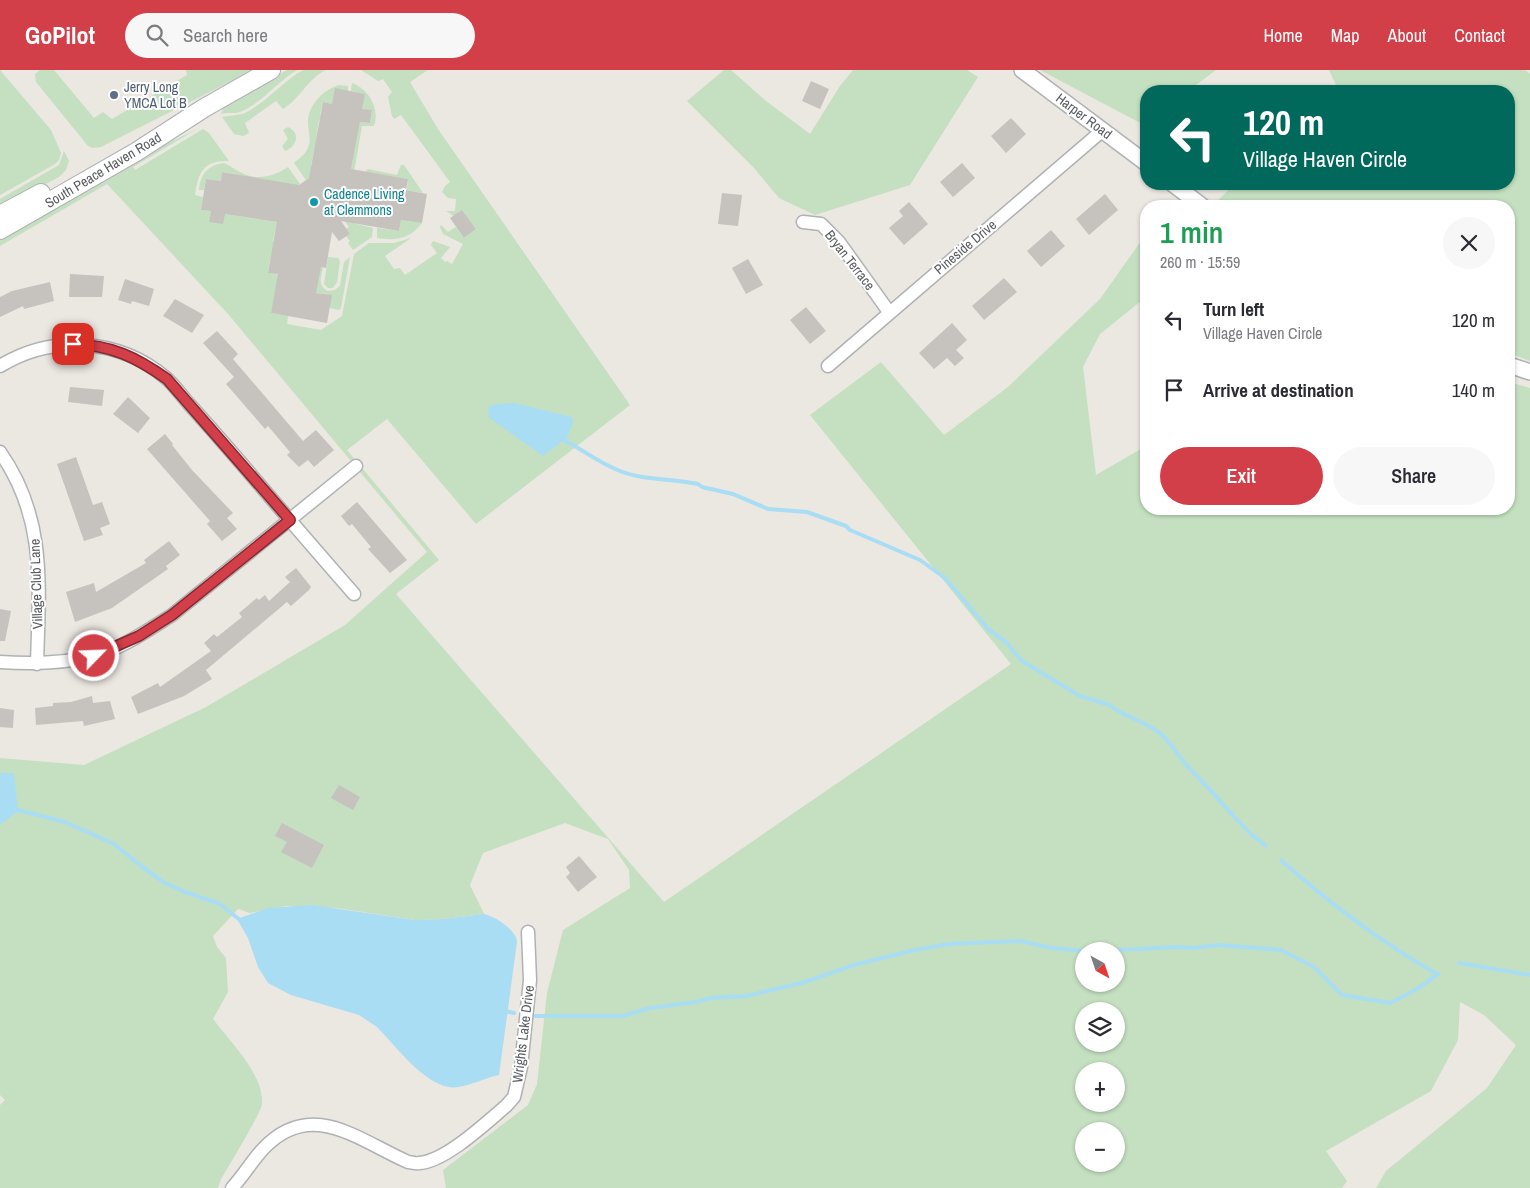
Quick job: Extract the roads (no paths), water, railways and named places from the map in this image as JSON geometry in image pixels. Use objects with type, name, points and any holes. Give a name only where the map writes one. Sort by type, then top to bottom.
[{"type":"main road","name":"South Peace Haven Road","points":[[0,230],[136,152],[204,108],[271,70]]},
{"type":"main road","name":"South Peace Haven Road","points":[[0,215],[133,141],[204,108]]},
{"type":"street","name":"Harper Road","points":[[1022,70],[1140,158]]},
{"type":"street","name":"Pineside Drive","points":[[828,366],[1103,130]]},
{"type":"street","points":[[1181,190],[1194,200]]},
{"type":"street","name":"Bryan Terrace","points":[[803,222],[822,224],[839,242],[889,312]]},
{"type":"street","points":[[0,366],[38,348],[64,344],[107,347],[152,368],[167,379],[354,594]]},
{"type":"street","points":[[1515,367],[1530,372]]},
{"type":"street","name":"Village Club Lane","points":[[0,452],[11,469],[26,501],[37,545],[39,596],[37,664]]},
{"type":"street","points":[[0,662],[37,664],[94,656],[139,636],[172,615],[356,466]]},
{"type":"street","name":"Wrights Lake Drive","points":[[232,1188],[263,1149],[276,1137],[299,1126],[322,1124],[341,1129],[408,1162],[420,1163],[431,1160],[448,1151],[506,1106],[516,1091],[521,1067],[530,980],[528,932]]},
{"type":"water","points":[[514,403],[572,417],[573,422],[566,441],[561,442],[543,456],[488,417],[489,406]]},
{"type":"water","points":[[0,773],[14,773],[18,811],[0,825]]},
{"type":"water","points":[[312,905],[415,920],[444,919],[484,914],[499,921],[509,929],[517,942],[499,1075],[468,1085],[447,1087],[425,1075],[414,1066],[377,1027],[359,1015],[291,995],[268,983],[258,967],[248,938],[237,919],[268,908]]},
{"type":"waterway","points":[[562,439],[620,471],[649,478],[698,484],[702,487],[733,494],[768,509],[807,512],[846,526],[850,530],[920,560],[945,578],[989,630],[1006,642],[1022,661],[1080,696],[1110,705],[1162,735],[1235,818],[1266,846]]},
{"type":"waterway","points":[[14,809],[65,822],[114,844],[165,883],[220,904],[240,920]]},
{"type":"waterway","points":[[1281,860],[1356,921],[1396,949],[1437,974]]},
{"type":"waterway","points":[[535,1016],[623,1016],[650,1008],[696,1002],[711,998],[747,996],[805,982],[854,965],[949,944],[1020,941],[1052,948],[1075,950]]},
{"type":"waterway","points":[[1125,950],[1193,948],[1219,945],[1281,950],[1314,967],[1342,995],[1390,1003],[1417,989],[1438,974]]},
{"type":"waterway","points":[[1459,963],[1530,975]]},
{"type":"waterway","points":[[505,1011],[514,1013]]},
{"type":"place","name":"Jerry Long YMCA Lot B","points":[[114,95]]},
{"type":"place","name":"Cadence Living at Clemmons","points":[[314,202]]}]
